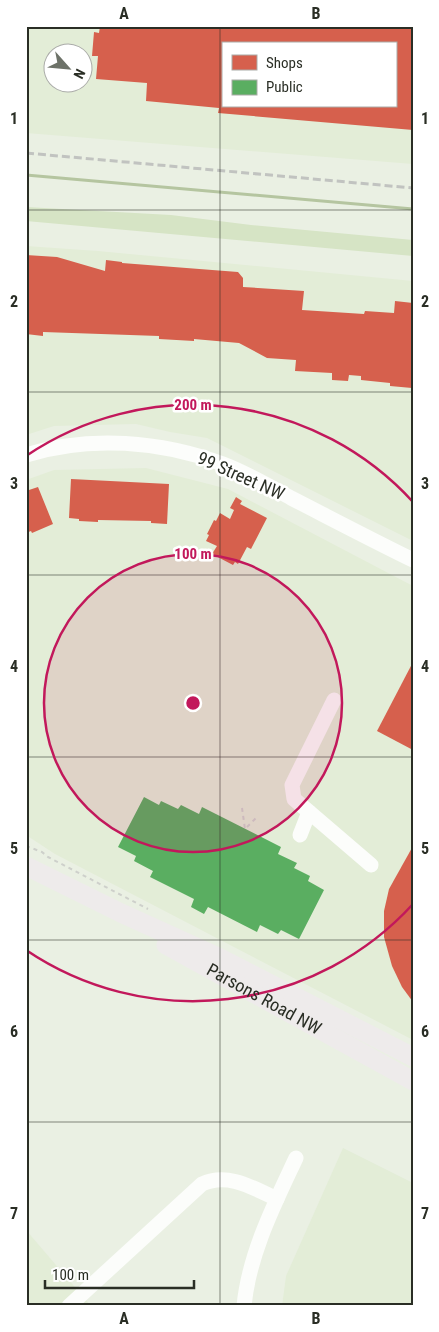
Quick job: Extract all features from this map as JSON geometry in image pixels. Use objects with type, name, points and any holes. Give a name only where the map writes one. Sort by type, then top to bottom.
[{"type":"main road","name":"Parsons Road NW","points":[[26,866],[121,913],[220,958],[413,1057]]},
{"type":"main road","name":"Parsons Road NW","points":[[121,913],[170,948],[413,1081]]},
{"type":"street","name":"99 Street NW","points":[[26,455],[70,444],[139,444],[180,450],[224,464],[413,560]]},
{"type":"street","points":[[334,700],[292,784],[294,799],[371,865]]},
{"type":"street","points":[[300,835],[309,812]]},
{"type":"street","points":[[244,1306],[246,1288],[256,1251],[276,1199],[296,1158]]},
{"type":"street","points":[[69,1306],[202,1184],[214,1180],[238,1181],[276,1199]]},
{"type":"path","points":[[242,808],[245,829],[257,817]]},
{"type":"path","points":[[26,846],[40,852]]},
{"type":"shaded area","points":[[26,26],[413,26],[413,164],[26,133]]},
{"type":"shaded area","points":[[26,207],[171,215],[251,225],[413,240],[413,256],[26,221]]},
{"type":"shaded area","points":[[26,246],[98,251],[413,281],[413,541],[207,438],[136,424],[54,426],[26,435]]},
{"type":"shaded area","points":[[146,468],[228,489],[413,586],[413,1040],[55,854],[26,835],[26,480],[54,470]]},
{"type":"shaded area","points":[[343,1148],[413,1183],[413,1306],[282,1306],[286,1276]]},
{"type":"shaded area","points":[[26,1230],[91,1306],[26,1306]]},
{"type":"building: Shops","points":[[100,26],[413,26],[413,130],[218,113],[219,108],[146,101],[147,83],[96,79],[98,56],[92,56],[94,32],[99,33]]},
{"type":"building: Shops","points":[[26,255],[57,257],[105,271],[106,260],[122,263],[238,272],[243,278],[243,287],[304,291],[302,310],[364,314],[365,311],[394,313],[395,301],[413,303],[412,388],[390,386],[390,383],[361,380],[361,376],[349,375],[348,381],[332,380],[332,373],[295,371],[296,360],[267,358],[239,343],[194,339],[194,341],[159,339],[159,336],[43,332],[43,336],[26,334]]},
{"type":"building: Shops","points":[[71,479],[169,484],[167,524],[151,523],[151,521],[79,521],[79,519],[69,518]]},
{"type":"building: Shops","points":[[38,487],[53,524],[32,533],[31,531],[26,533],[26,491]]},
{"type":"building: Shops","points":[[236,497],[242,501],[240,504],[267,518],[251,549],[247,547],[238,564],[235,562],[233,565],[212,554],[217,546],[206,541],[209,535],[207,534],[214,520],[216,521],[220,513],[230,519],[234,510],[230,508]]},
{"type":"building: Shops","points":[[413,662],[413,750],[377,731]]},
{"type":"building: Shops","points":[[413,846],[413,1002],[402,987],[392,966],[384,937],[384,911],[389,889]]},
{"type":"building: Public","points":[[144,797],[159,805],[161,801],[178,809],[181,805],[199,814],[202,807],[281,847],[278,854],[297,863],[294,868],[310,876],[308,881],[324,890],[299,939],[281,930],[278,934],[260,925],[257,932],[208,907],[204,914],[191,907],[194,899],[150,877],[153,871],[134,861],[136,856],[118,847]]},
{"type":"waterway","points":[[26,175],[413,209]]},
{"type":"railway","points":[[26,153],[413,188]]}]
